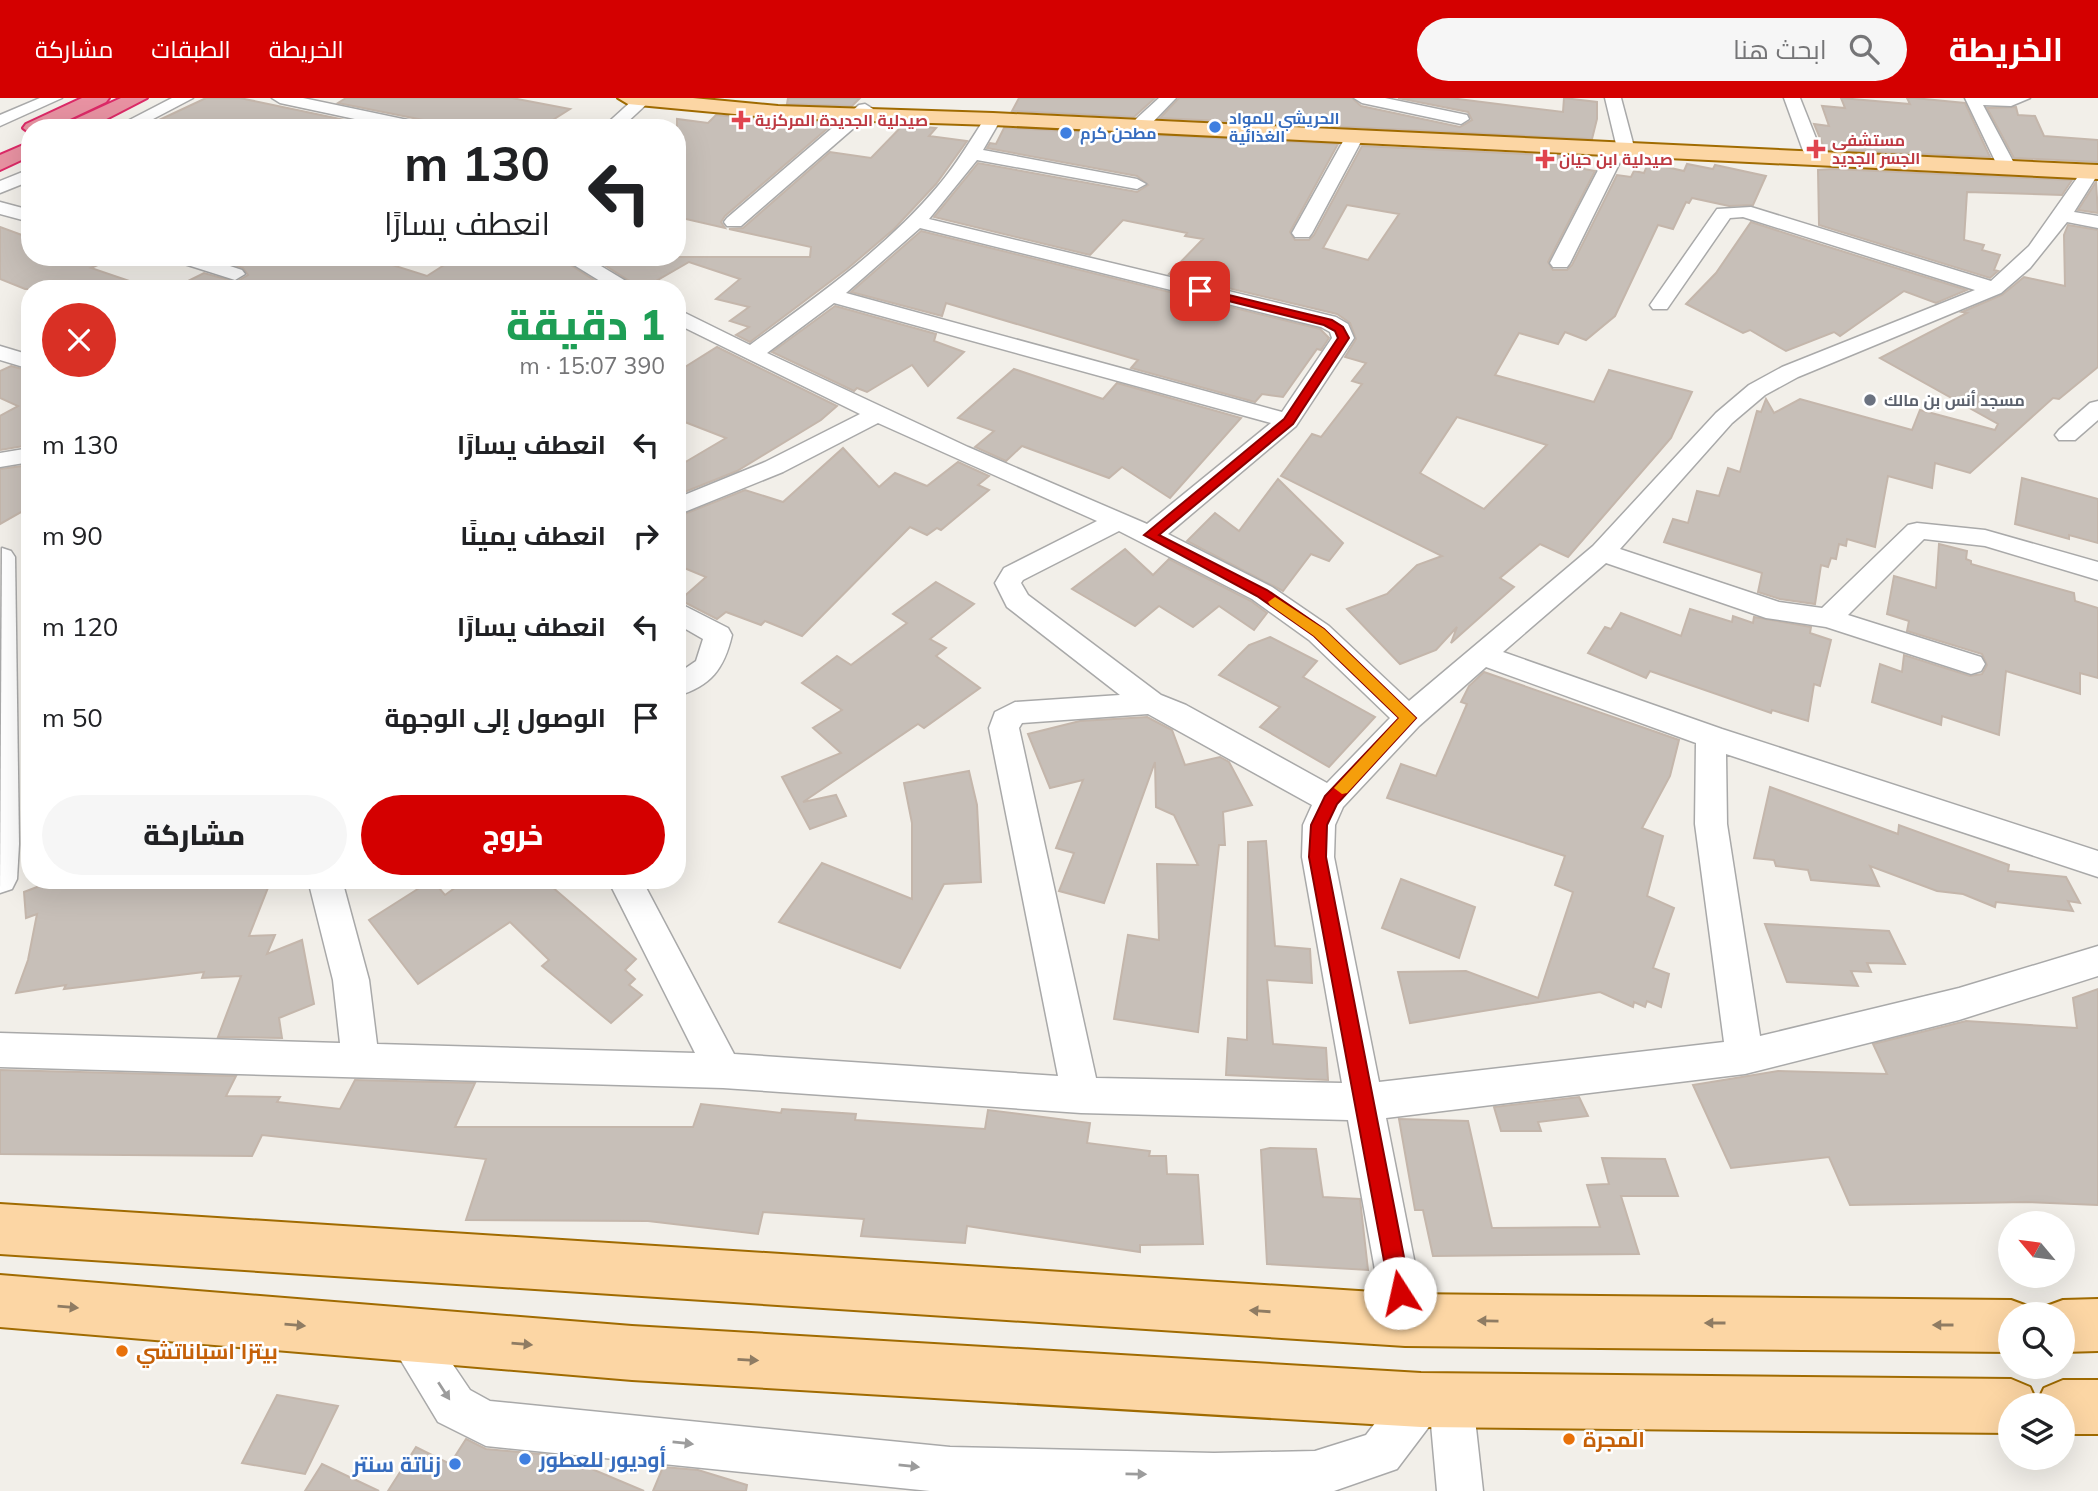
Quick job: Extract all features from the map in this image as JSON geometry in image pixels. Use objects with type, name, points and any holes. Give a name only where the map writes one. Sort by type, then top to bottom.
[{"type":"highway","points":[[54,119],[99,98]]},
{"type":"highway","points":[[92,119],[137,98]]},
{"type":"highway","points":[[0,143],[21,134]]},
{"type":"highway","points":[[0,163],[21,152]]},
{"type":"main road","points":[[716,98],[861,111]]},
{"type":"main road","points":[[635,99],[778,112],[992,110],[1355,136],[2095,171]]},
{"type":"main road","points":[[992,110],[1142,122],[1460,120],[1621,148],[2095,171]]},
{"type":"main road","points":[[0,1229],[1405,1320],[1998,1326]]},
{"type":"main road","points":[[0,1301],[632,1353],[1436,1401],[1998,1406]]},
{"type":"main road","points":[[2075,1326],[2098,1325]]},
{"type":"main road","points":[[2075,1406],[2098,1407]]},
{"type":"street","points":[[0,121],[54,98]]},
{"type":"street","points":[[141,119],[185,98]]},
{"type":"street","points":[[280,98],[379,119]]},
{"type":"street","points":[[1142,122],[1168,98]]},
{"type":"street","points":[[1363,98],[1460,120]]},
{"type":"street","points":[[1560,264],[1621,148],[1613,98]]},
{"type":"street","points":[[1792,98],[1814,156]]},
{"type":"street","points":[[1966,100],[2011,101],[2022,98]]},
{"type":"street","points":[[618,119],[635,99]]},
{"type":"street","points":[[1966,100],[2006,165]]},
{"type":"street","points":[[751,354],[832,296],[919,222],[974,154],[992,110]]},
{"type":"street","points":[[734,222],[861,111]]},
{"type":"street","points":[[1302,233],[1355,136]]},
{"type":"street","points":[[974,154],[1137,184]]},
{"type":"street","points":[[1405,1320],[1318,857],[1319,825],[1330,800],[1408,718],[1602,552],[1724,418],[1757,390],[1790,372],[1994,289],[2019,271],[2095,171]]},
{"type":"street","points":[[0,188],[21,178]]},
{"type":"street","points":[[0,208],[21,214]]},
{"type":"street","points":[[1660,305],[1724,213],[1733,211],[1744,211],[1994,289]]},
{"type":"street","points":[[2063,215],[2098,222]]},
{"type":"street","points":[[919,222],[1328,322],[1339,329],[1343,338],[1288,421],[1150,535]]},
{"type":"street","points":[[210,266],[235,274]]},
{"type":"street","points":[[587,266],[613,280]]},
{"type":"street","points":[[832,296],[1288,421]]},
{"type":"street","points":[[686,320],[751,354],[878,414],[1150,535],[1262,593],[1319,633],[1408,718]]},
{"type":"street","points":[[686,335],[703,328]]},
{"type":"street","points":[[0,353],[21,359]]},
{"type":"street","points":[[2067,435],[2098,408]]},
{"type":"street","points":[[686,503],[774,467],[878,414]]},
{"type":"street","points":[[0,460],[21,456]]},
{"type":"street","points":[[1118,522],[1013,573],[1008,583],[1017,601],[1151,703],[1175,713],[1330,800]]},
{"type":"street","points":[[1828,618],[1917,531],[1941,530],[1965,534],[2098,571]]},
{"type":"street","points":[[1602,552],[1776,611],[1828,618],[1971,664]]},
{"type":"street","points":[[0,879],[11,555]]},
{"type":"street","points":[[686,616],[718,635],[710,665],[698,678],[686,683]]},
{"type":"street","points":[[1482,655],[1711,737],[2098,864]]},
{"type":"street","points":[[1081,1095],[1003,728],[1006,720],[1015,713],[1151,703]]},
{"type":"street","points":[[1711,737],[1711,824],[1745,1057]]},
{"type":"street","points":[[327,889],[351,980],[361,1060]]},
{"type":"street","points":[[630,889],[723,1071]]},
{"type":"street","points":[[0,1050],[723,1071],[1081,1095],[1366,1102],[1745,1057],[1959,1004],[2098,961]]},
{"type":"street","points":[[407,1334],[454,1406],[486,1423],[950,1470],[1214,1476],[1315,1474],[1381,1453],[1436,1401],[1460,1491]]},
{"type":"building","points":[[206,98],[240,98],[340,119],[161,119]]},
{"type":"building","points":[[346,98],[512,98],[570,109],[554,119],[418,119],[338,103]]},
{"type":"building","points":[[788,98],[860,98],[852,106],[787,104]]},
{"type":"building","points":[[1019,98],[1155,98],[1134,117],[1012,111]]},
{"type":"building","points":[[1179,98],[1352,98],[1361,106],[1460,127],[1472,120],[1468,112],[1398,98],[1450,98],[1563,112],[1564,98],[1597,102],[1597,119],[1592,139],[1160,118]]},
{"type":"building","points":[[1841,98],[1910,104],[1907,98],[1965,103],[1990,157],[1825,150],[1814,124],[1829,126],[1822,106],[1845,108]]},
{"type":"building","points":[[2016,107],[2018,115],[2035,116],[2044,136],[2098,140],[2098,162],[2014,158],[1987,108]]},
{"type":"building","points":[[716,115],[778,121],[835,122],[725,216],[721,222],[725,228],[686,219],[686,120],[708,123]]},
{"type":"building","points":[[903,125],[936,128],[929,136],[967,141],[936,184],[894,229],[847,269],[750,342],[736,335],[749,327],[730,321],[749,307],[716,299],[740,279],[689,262],[686,264],[686,257],[810,257],[811,247],[729,229],[743,228],[830,152],[871,158]]},
{"type":"building","points":[[1004,128],[1338,144],[1290,232],[1295,240],[1309,240],[1314,235],[1362,146],[1587,157],[1584,169],[1595,171],[1548,262],[1553,270],[1567,270],[1572,265],[1617,175],[1631,177],[1634,171],[1644,173],[1648,163],[1684,171],[1687,164],[1713,169],[1715,165],[1766,176],[1753,205],[1729,206],[1692,198],[1689,203],[1686,202],[1673,229],[1658,225],[1615,316],[1586,340],[1565,332],[1558,344],[1519,333],[1495,375],[1594,402],[1609,370],[1692,392],[1671,438],[1568,557],[1540,544],[1500,578],[1514,587],[1451,643],[1457,627],[1436,650],[1400,664],[1347,609],[1387,594],[1417,565],[1442,556],[1281,476],[1312,434],[1321,437],[1362,384],[1352,381],[1366,363],[1345,357],[1356,339],[1350,323],[1337,314],[1169,274],[1203,239],[1185,236],[1187,233],[1123,220],[1090,255],[934,217],[978,163],[1137,192],[1148,185],[1137,176],[987,148],[990,143],[996,144]],"holes":[[[1347,205],[1399,214],[1368,260],[1323,248]],[[1457,417],[1547,445],[1484,509],[1420,473]]]},
{"type":"building","points":[[1818,170],[2072,180],[2062,195],[1967,192],[1964,240],[1984,245],[1982,250],[2000,255],[1994,270],[1998,271],[1990,278],[1819,225]]},
{"type":"building","points":[[2096,182],[2098,213],[2078,210]]},
{"type":"building","points":[[1751,222],[1967,290],[1936,303],[1904,291],[1840,336],[1834,332],[1786,351],[1750,330],[1743,333],[1686,304],[1716,273]]},
{"type":"building","points":[[2068,225],[2098,230],[2098,367],[2059,399],[2053,398],[1970,473],[1935,463],[1932,488],[1888,476],[1875,547],[1847,539],[1846,546],[1839,544],[1836,559],[1831,558],[1828,567],[1821,565],[1815,604],[1780,599],[1758,592],[1762,573],[1664,542],[1673,519],[1688,523],[1697,491],[1719,496],[1728,468],[1740,472],[1757,411],[1761,412],[1766,399],[1774,413],[1800,399],[1912,430],[1920,410],[1995,430],[1998,424],[1880,358],[1967,313],[1962,312],[2002,295],[2024,277],[2065,286],[2064,235]]},
{"type":"building","points":[[0,227],[21,235],[21,266],[96,266],[91,268],[126,280],[21,280],[21,287],[0,279]]},
{"type":"building","points":[[921,231],[1320,329],[1329,338],[1321,350],[1317,349],[1283,397],[1262,394],[1255,402],[1131,368],[1138,360],[946,303],[942,316],[851,292]]},
{"type":"building","points":[[237,266],[395,266],[427,276],[443,266],[572,266],[594,280],[239,280],[248,275],[243,268]]},
{"type":"building","points":[[606,266],[682,266],[658,280],[628,280]]},
{"type":"building","points":[[204,273],[229,280],[190,280]]},
{"type":"building","points":[[835,306],[936,334],[934,341],[964,352],[928,386],[912,365],[867,392],[857,388],[854,391],[772,352]]},
{"type":"building","points":[[717,347],[837,406],[821,420],[737,471],[686,491],[686,462],[726,438],[686,422],[686,366]]},
{"type":"building","points":[[11,366],[21,369],[21,446],[0,450],[0,416],[18,406],[0,398],[0,371]]},
{"type":"building","points":[[1014,369],[1103,399],[1117,383],[1241,418],[1170,498],[1122,467],[1109,478],[1022,446],[1006,461],[975,447],[994,431],[958,418]]},
{"type":"building","points":[[843,448],[879,487],[895,473],[927,486],[958,462],[989,476],[978,485],[989,490],[941,530],[937,528],[927,535],[910,527],[802,636],[765,621],[761,625],[726,612],[717,619],[686,603],[686,595],[706,577],[686,569],[686,513],[745,490],[783,502]]},
{"type":"building","points":[[21,466],[21,512],[0,524],[0,469]]},
{"type":"building","points":[[2022,478],[2098,499],[2098,543],[2069,535],[2069,539],[2015,524]]},
{"type":"building","points":[[1278,479],[1343,543],[1329,561],[1311,554],[1283,591],[1187,541],[1215,513],[1239,531]]},
{"type":"building","points":[[1939,544],[1967,551],[1966,559],[1971,561],[1971,564],[2074,593],[2075,601],[2098,608],[2098,678],[2080,673],[2080,694],[2006,671],[1999,735],[1942,716],[1941,725],[1872,702],[1880,664],[1902,672],[1904,655],[1970,676],[1982,674],[1987,665],[1982,654],[1907,631],[1909,621],[1887,614],[1894,576],[1936,588]]},
{"type":"building","points":[[1125,549],[1153,575],[1169,559],[1251,601],[1267,613],[1254,630],[1219,606],[1193,627],[1159,606],[1135,626],[1072,589]]},
{"type":"building","points":[[936,582],[974,604],[930,639],[946,648],[936,656],[980,688],[924,728],[918,724],[803,802],[836,795],[846,816],[810,829],[782,777],[841,753],[813,728],[842,710],[802,683],[837,656],[851,665],[907,623],[893,614]]},
{"type":"building","points":[[1690,609],[1732,622],[1733,616],[1753,623],[1754,617],[1811,627],[1810,633],[1831,640],[1820,686],[1814,684],[1808,721],[1772,710],[1771,713],[1650,671],[1646,678],[1588,653],[1605,627],[1611,629],[1621,613],[1681,636]]},
{"type":"building","points":[[1270,637],[1317,661],[1303,677],[1375,717],[1329,767],[1260,727],[1280,707],[1219,675],[1249,645]]},
{"type":"building","points":[[1484,672],[1679,740],[1670,776],[1642,828],[1663,836],[1647,896],[1674,908],[1653,968],[1669,974],[1661,1007],[1647,1001],[1645,1007],[1634,1002],[1633,1007],[1600,992],[1410,1023],[1398,972],[1466,971],[1538,998],[1573,892],[1555,885],[1565,856],[1387,798],[1401,764],[1436,776],[1467,704],[1461,702],[1469,686]]},
{"type":"building","points":[[1147,717],[1172,730],[1185,765],[1220,757],[1229,762],[1252,805],[1223,812],[1225,845],[1219,845],[1198,1032],[1114,1019],[1128,935],[1159,940],[1157,864],[1198,865],[1174,815],[1156,807],[1155,762],[1104,903],[1059,891],[1074,853],[1056,848],[1083,780],[1050,788],[1028,734],[1080,721]]},
{"type":"building","points":[[969,771],[977,805],[981,882],[944,884],[900,968],[779,922],[822,863],[912,899],[912,823],[904,783]]},
{"type":"building","points":[[1770,787],[1898,834],[1899,825],[2009,865],[2008,871],[2066,877],[2080,903],[2068,901],[2073,911],[1996,902],[1995,907],[1963,894],[1937,891],[1870,866],[1879,886],[1811,880],[1808,870],[1776,866],[1774,860],[1754,858]]},
{"type":"building","points":[[1266,841],[1275,946],[1310,949],[1312,983],[1267,980],[1273,1044],[1326,1048],[1328,1080],[1226,1075],[1228,1038],[1247,1040],[1248,842]]},
{"type":"building","points":[[1401,879],[1475,907],[1459,958],[1382,928]]},
{"type":"building","points":[[32,889],[267,889],[249,936],[275,935],[267,954],[302,940],[314,1004],[279,1018],[282,1038],[218,1037],[241,976],[202,978],[204,972],[64,989],[66,985],[16,993],[28,960],[37,914],[26,918],[24,892]]},
{"type":"building","points":[[418,889],[440,889],[445,895],[453,889],[554,889],[636,959],[625,970],[635,979],[629,985],[642,995],[611,1023],[542,966],[549,960],[510,922],[418,984],[369,920]]},
{"type":"building","points":[[1765,924],[1889,931],[1905,964],[1867,963],[1871,972],[1851,971],[1858,986],[1787,982]]},
{"type":"building","points":[[2098,989],[2098,1205],[2027,1202],[1850,1205],[1829,1157],[1731,1168],[1693,1085],[1778,1071],[1887,1074],[1873,1044],[1966,1021],[2077,1028],[2073,998]]},
{"type":"building","points":[[0,1070],[236,1076],[226,1096],[280,1097],[277,1102],[340,1109],[355,1080],[475,1083],[455,1127],[693,1127],[701,1104],[781,1113],[782,1109],[856,1114],[855,1120],[985,1129],[988,1110],[1090,1123],[1087,1143],[1150,1151],[1149,1156],[1166,1156],[1167,1174],[1198,1175],[1203,1244],[1140,1245],[1140,1252],[967,1226],[965,1243],[861,1236],[864,1219],[763,1212],[758,1234],[648,1221],[466,1220],[486,1159],[262,1135],[252,1156],[0,1154]]},
{"type":"building","points":[[1579,1097],[1588,1116],[1538,1122],[1541,1131],[1501,1131],[1494,1107]]},
{"type":"building","points":[[1399,1119],[1468,1121],[1492,1228],[1600,1227],[1587,1185],[1609,1184],[1602,1158],[1665,1159],[1678,1196],[1621,1196],[1639,1254],[1433,1256],[1423,1210],[1415,1210]]},
{"type":"building","points":[[1316,1149],[1323,1197],[1360,1199],[1368,1270],[1267,1264],[1261,1150]]},
{"type":"building","points":[[277,1395],[338,1406],[305,1474],[242,1463]]},
{"type":"building","name":"أوديور للعطور","points":[[466,1439],[486,1449],[561,1456],[644,1491],[388,1491],[416,1447],[450,1464]]},
{"type":"building","points":[[322,1464],[379,1491],[305,1491]]},
{"type":"building","points":[[663,1467],[698,1470],[747,1485],[746,1491],[653,1491]]},
{"type":"slow traffic","points":[[1275,602],[1319,633],[1408,718],[1342,788]]},
{"type":"place","name":"صيدلية الجديدة المركزية","points":[[741,120]]},
{"type":"place","name":"الحريشي للمواد الغذائية","points":[[1215,127]]},
{"type":"place","name":"مطحن كرم","points":[[1066,133]]},
{"type":"place","name":"مستشفى الجسر الجديد","points":[[1816,149]]},
{"type":"place","name":"صيدلية ابن حيان","points":[[1545,159]]},
{"type":"place","name":"مسجد أنس بن مالك","points":[[1870,400]]},
{"type":"place","name":"بيتزا اسباناتشي","points":[[122,1351]]},
{"type":"place","name":"المجرة","points":[[1569,1439]]},
{"type":"place","name":"أوديور للعطور","points":[[525,1459]]},
{"type":"place","name":"زناتة سنتر","points":[[455,1464]]},
{"type":"route","points":[[1200,291],[1328,322],[1339,329],[1343,338],[1288,421],[1150,535],[1262,593],[1319,633],[1408,718],[1330,800],[1319,825],[1318,857],[1400,1293]]}]
